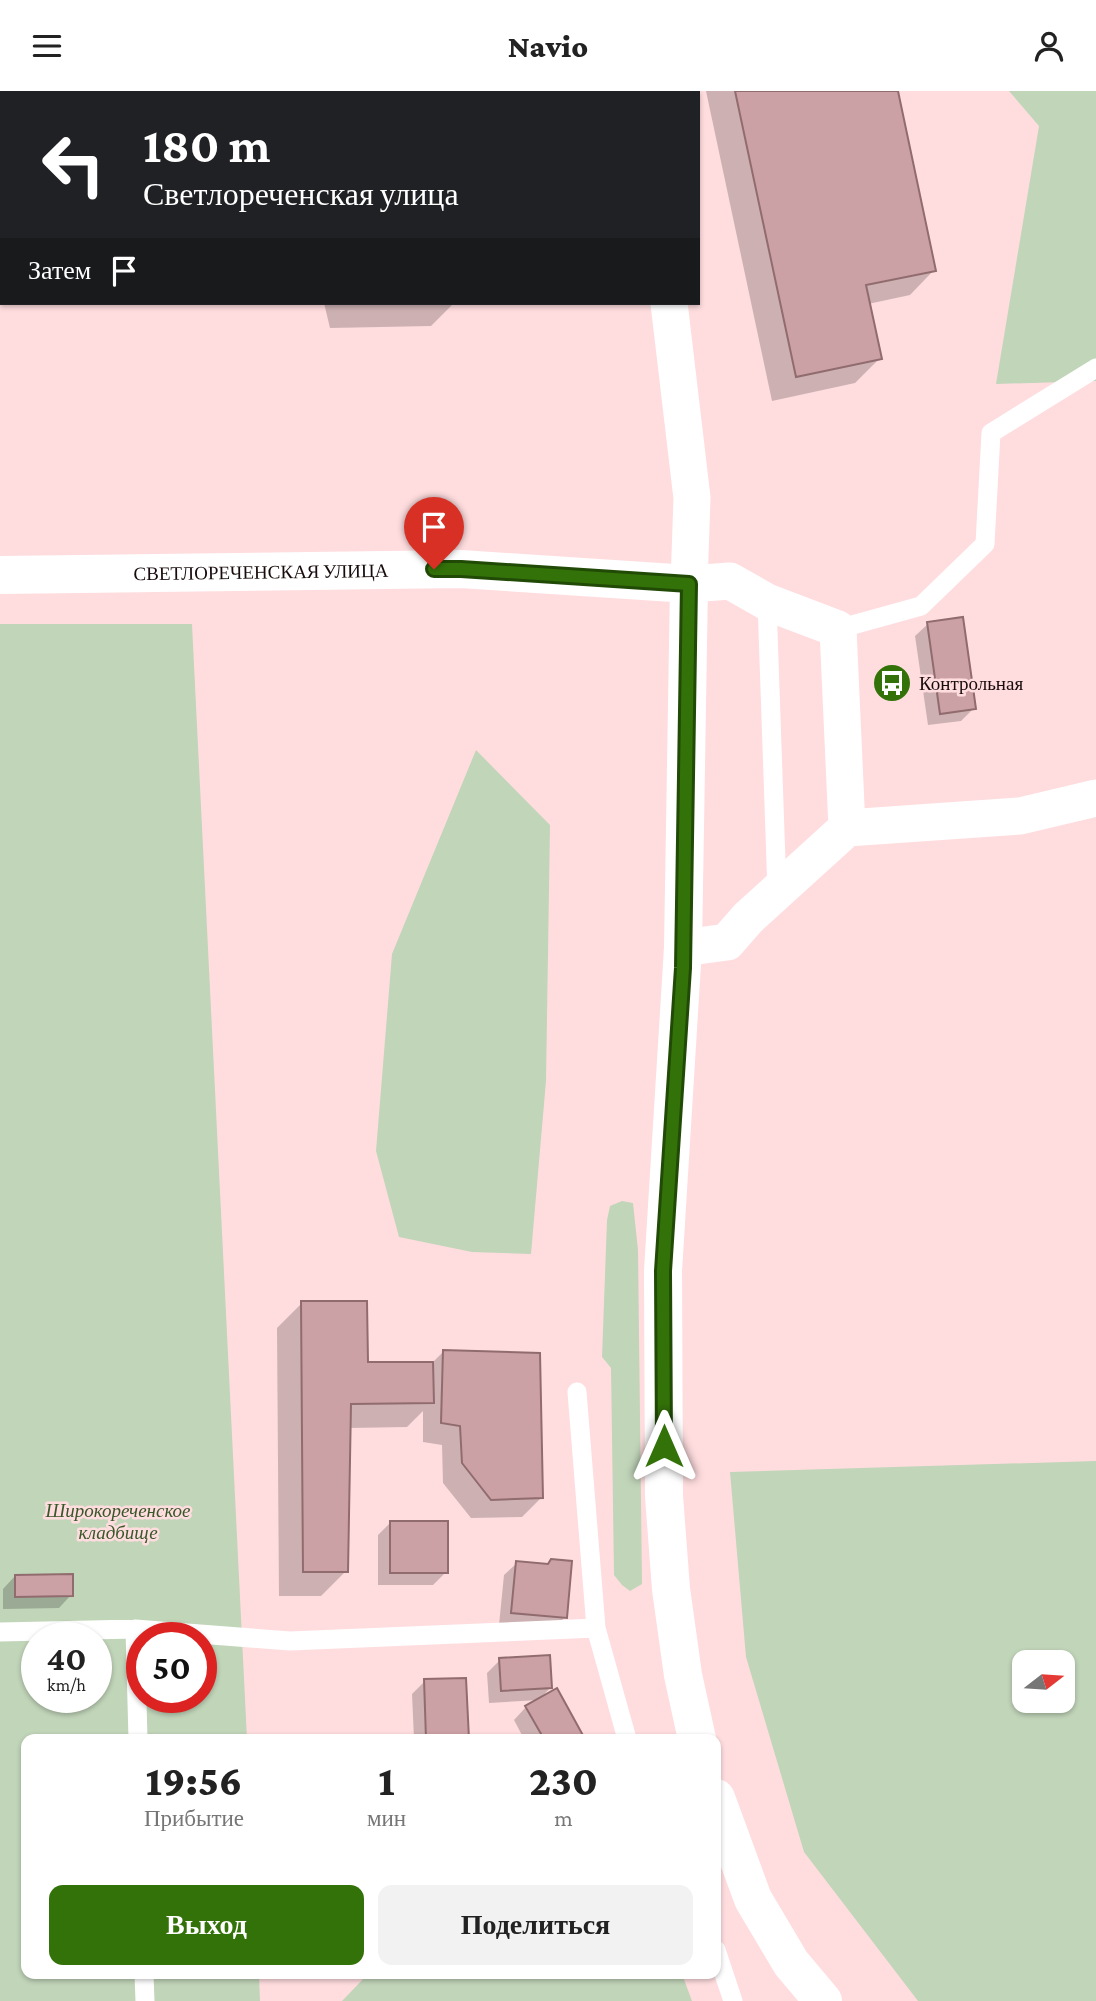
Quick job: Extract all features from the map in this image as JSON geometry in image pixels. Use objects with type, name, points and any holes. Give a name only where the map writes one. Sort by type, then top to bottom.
[{"type":"main road","name":"СВЕТЛОРЕЧЕНСКАЯ УЛИЦА","points":[[0,575],[461,569],[689,584]]},
{"type":"main road","points":[[689,584],[683,948],[663,1271],[664,1496],[671,1589],[683,1675],[696,1734]]},
{"type":"main road","points":[[721,1812],[753,1899],[791,1963],[823,2001]]},
{"type":"street","points":[[669,305],[692,498],[689,584],[730,581],[767,602],[838,629],[847,828]]},
{"type":"street","points":[[683,948],[727,942],[748,918],[847,828],[1020,816],[1096,798]]},
{"type":"lane","points":[[838,629],[921,606],[985,544],[991,433],[1096,367]]},
{"type":"lane","points":[[767,602],[777,892]]},
{"type":"lane","points":[[578,1392],[596,1628],[625,1734]]},
{"type":"lane","points":[[217,1635],[290,1641],[596,1628]]},
{"type":"lane","points":[[0,1632],[126,1629]]},
{"type":"lane","points":[[137,1713],[138,1734]]},
{"type":"lane","points":[[721,1966],[733,2001]]},
{"type":"lane","points":[[144,1979],[145,2001]]},
{"type":"green space","points":[[1009,91],[1096,91],[1096,381],[996,384],[1039,126]]},
{"type":"green space","name":"Широкореченское кладбище","points":[[0,624],[192,624],[247,1734],[21,1734],[21,1979],[259,1979],[260,2001],[0,2001]]},
{"type":"green space","points":[[476,750],[550,825],[546,1081],[531,1254],[472,1252],[399,1237],[376,1151],[392,954]]},
{"type":"green space","points":[[622,1201],[633,1203],[638,1250],[642,1584],[630,1591],[614,1575],[611,1368],[602,1357],[607,1220],[610,1206]]},
{"type":"green space","points":[[1096,1461],[1096,2001],[918,2001],[804,1852],[746,1657],[730,1472]]},
{"type":"green space","points":[[363,1979],[684,1979],[692,2001],[342,2001]]},
{"type":"building","points":[[735,91],[898,91],[936,271],[866,285],[882,359],[796,377]]},
{"type":"building","points":[[963,617],[976,709],[940,714],[927,622]]},
{"type":"building","points":[[301,1301],[367,1301],[368,1362],[433,1362],[434,1403],[351,1404],[348,1572],[303,1572]]},
{"type":"building","points":[[443,1350],[540,1353],[543,1498],[491,1500],[462,1463],[460,1426],[441,1423]]},
{"type":"building","points":[[390,1521],[448,1521],[448,1573],[390,1573]]},
{"type":"building","points":[[551,1559],[572,1561],[567,1618],[511,1613],[516,1561],[548,1564]]},
{"type":"building","points":[[73,1574],[73,1596],[15,1597],[15,1575]]},
{"type":"building","points":[[550,1655],[552,1688],[501,1691],[499,1658]]},
{"type":"building","points":[[466,1678],[469,1734],[426,1734],[424,1679]]},
{"type":"building","points":[[557,1688],[582,1734],[541,1734],[525,1706]]},
{"type":"place","name":"Контрольная","points":[[892,683]]},
{"type":"route","points":[[434,569],[689,584],[683,968],[663,1271],[664,1446]]}]
